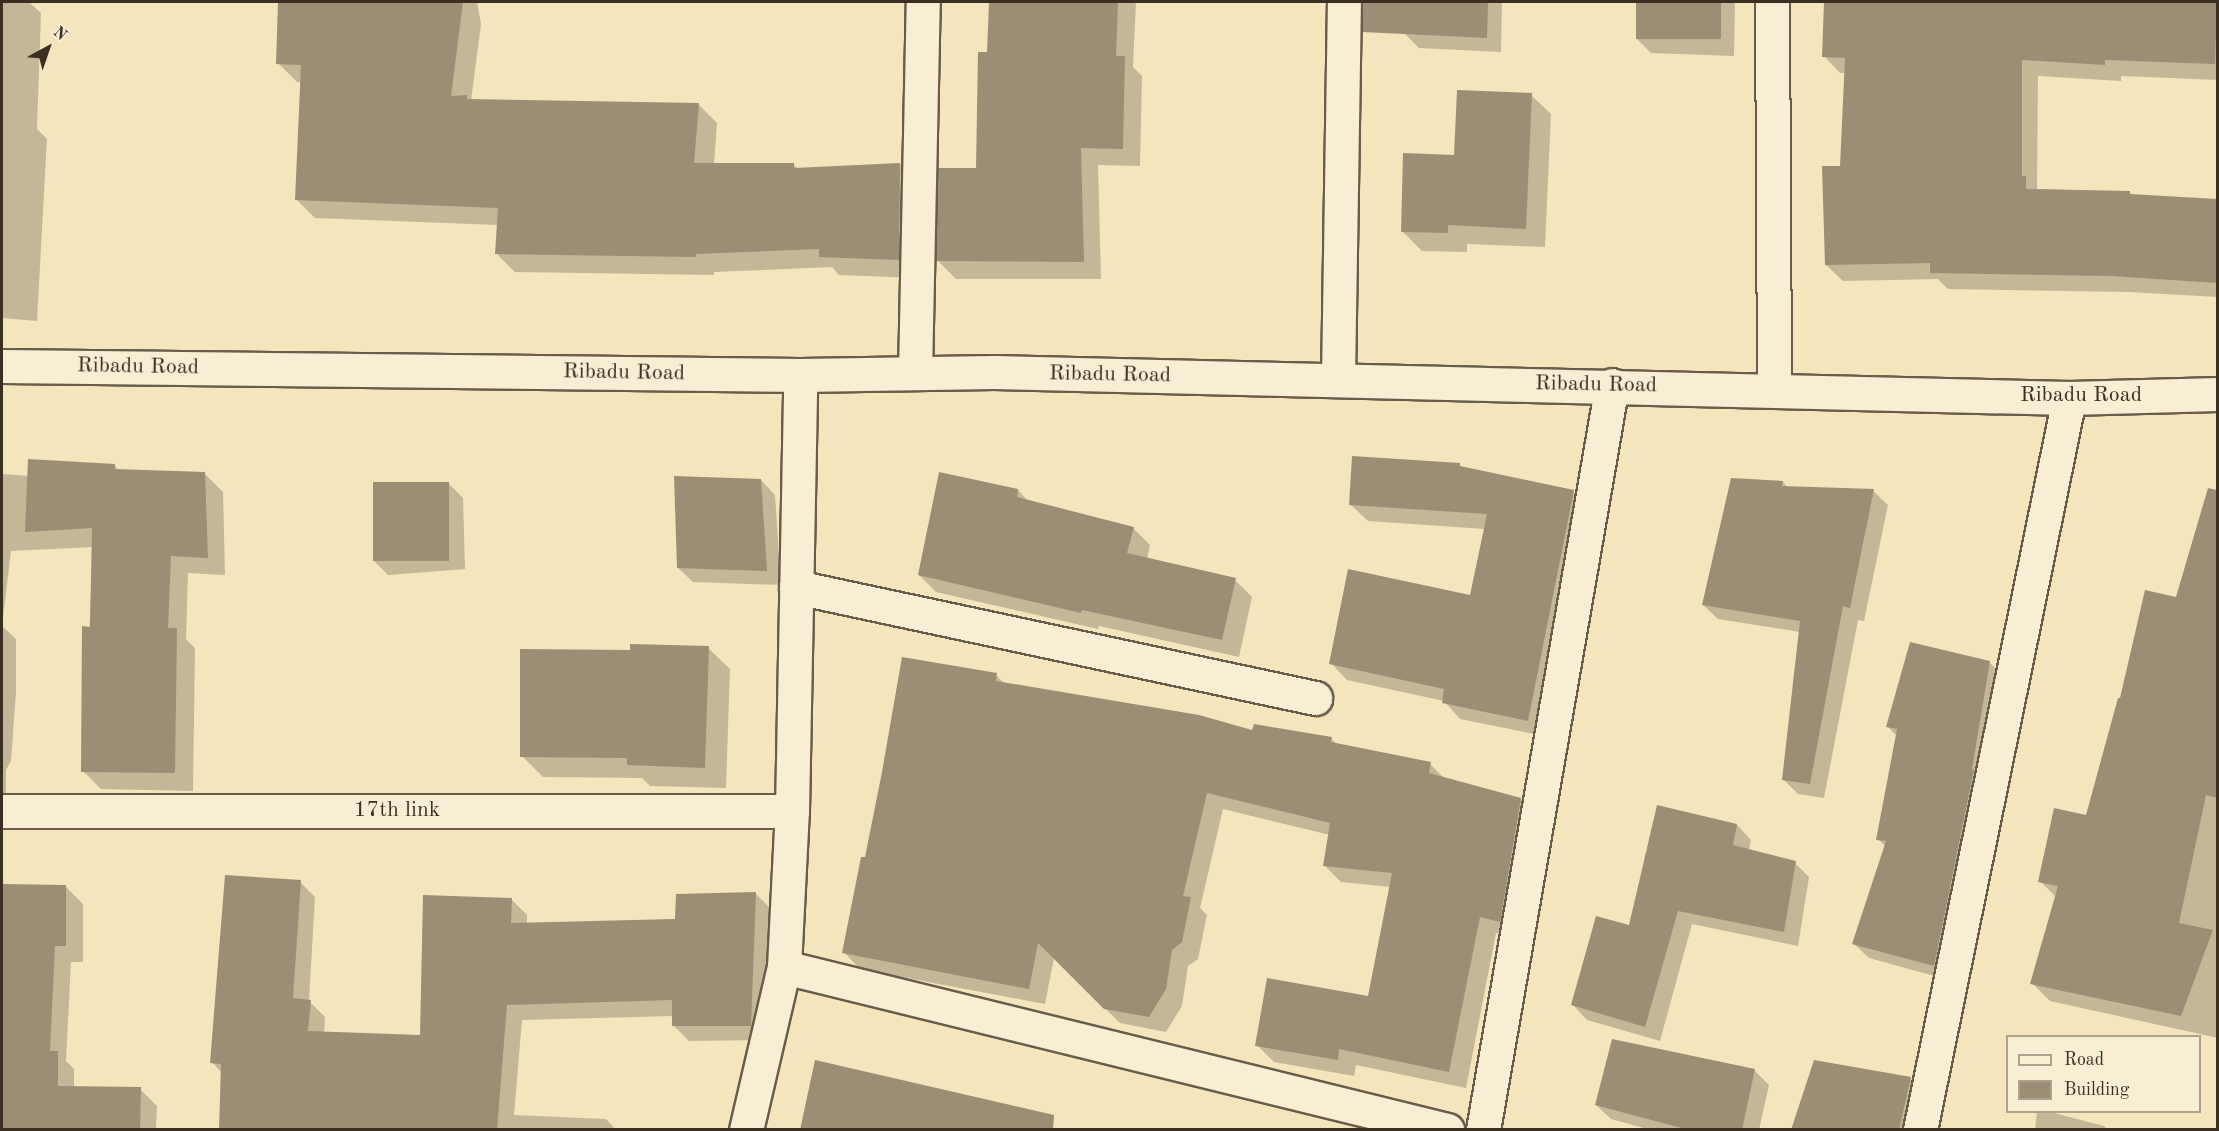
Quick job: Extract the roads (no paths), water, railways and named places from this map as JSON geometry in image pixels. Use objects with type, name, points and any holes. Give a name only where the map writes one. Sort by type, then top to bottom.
[{"type":"street","points":[[915,373],[923,2]]},
{"type":"street","points":[[1338,380],[1344,2]]},
{"type":"street","points":[[1772,2],[1774,390]]},
{"type":"street","name":"Ribadu Road","points":[[2,366],[801,375],[1006,372],[1612,385],[2069,398],[2217,394]]},
{"type":"street","points":[[746,1130],[784,967],[792,811],[801,375]]},
{"type":"street","points":[[1483,1130],[1612,385]]},
{"type":"street","points":[[1920,1130],[2069,398]]},
{"type":"street","points":[[796,587],[1315,698]]},
{"type":"street","name":"17th link","points":[[2,811],[792,811]]},
{"type":"street","points":[[784,967],[1447,1130]]}]
